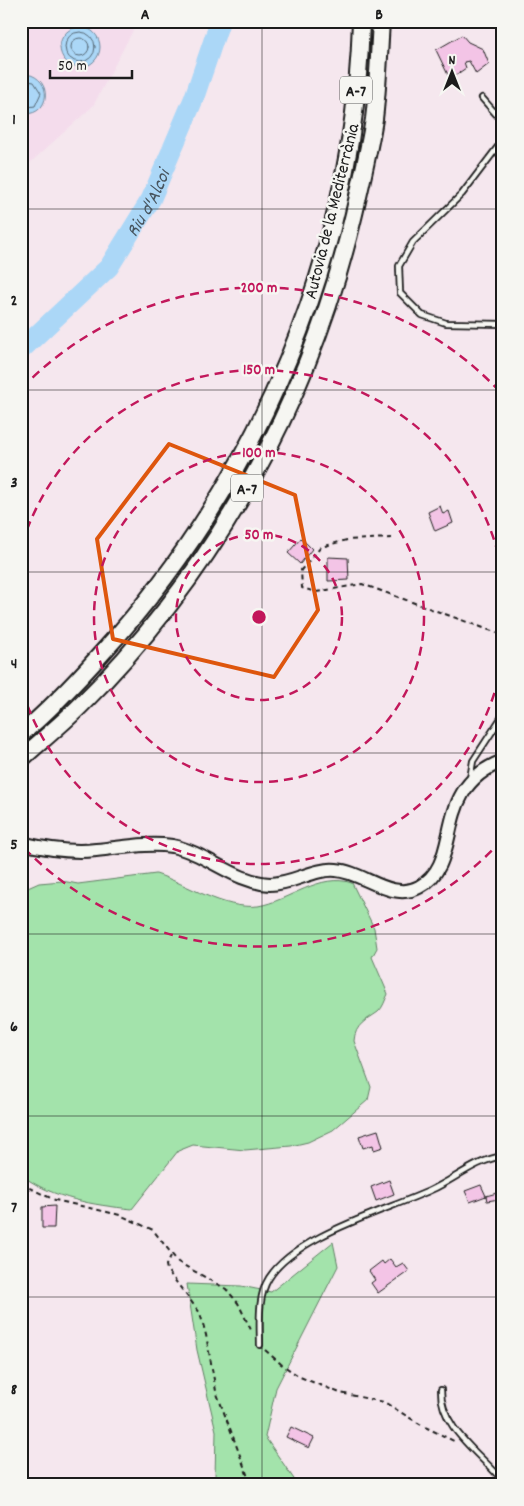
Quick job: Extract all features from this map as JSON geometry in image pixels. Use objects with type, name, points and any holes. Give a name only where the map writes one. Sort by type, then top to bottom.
[{"type":"highway","name":"Autovia de la Mediterrània","points":[[21,734],[83,675],[131,622],[181,555],[228,481],[278,384],[300,328],[333,221],[353,119],[361,21]]},
{"type":"highway","name":"Autovia de la Mediterrània","points":[[21,759],[81,706],[129,654],[197,566],[250,483],[285,418],[317,342],[342,264],[367,156],[377,91],[381,21]]},
{"type":"street","points":[[21,843],[55,850],[76,851],[134,845],[171,846],[185,850],[240,877],[260,883],[288,882],[328,870],[338,870],[388,889],[409,890],[419,887],[428,880],[440,862],[456,804],[470,781],[479,772],[503,761]]},
{"type":"lane","points":[[482,98],[503,122]]},
{"type":"lane","points":[[503,140],[462,194],[413,242],[399,266],[400,293],[422,315],[446,323],[503,324]]},
{"type":"lane","points":[[470,781],[473,761],[503,714]]},
{"type":"lane","points":[[260,1345],[260,1309],[266,1284],[270,1276],[289,1256],[337,1230],[431,1190],[489,1159],[503,1156]]},
{"type":"lane","points":[[441,1390],[441,1401],[455,1430],[503,1481]]},
{"type":"path","points":[[392,538],[347,540],[321,547],[301,570],[302,588],[316,592],[362,584],[503,635]]},
{"type":"path","points":[[21,1184],[55,1200],[120,1215],[153,1230],[171,1256],[226,1289],[238,1303],[260,1345],[281,1364],[300,1377],[340,1393],[384,1402],[423,1426],[476,1452]]},
{"type":"path","points":[[171,1256],[166,1265],[167,1270],[200,1313],[204,1324],[216,1391],[251,1485]]},
{"type":"highlighted area","points":[[169,444],[295,495],[318,610],[274,677],[113,639],[97,539]]},
{"type":"shaded area","points":[[21,21],[138,21],[93,106],[21,171]]},
{"type":"green space","points":[[156,874],[219,900],[245,906],[258,906],[270,903],[305,888],[328,881],[352,883],[374,928],[377,948],[372,957],[388,994],[380,1010],[359,1026],[355,1035],[354,1041],[371,1087],[368,1100],[333,1130],[308,1142],[291,1146],[245,1150],[193,1145],[178,1151],[132,1209],[74,1200],[47,1190],[21,1175],[21,891],[39,883],[62,881],[78,884]]},
{"type":"green space","points":[[333,1242],[338,1266],[276,1388],[265,1437],[298,1485],[209,1485],[215,1478],[216,1431],[197,1350],[187,1284],[241,1286],[271,1292]]},
{"type":"water","points":[[84,27],[91,30],[97,36],[100,47],[99,55],[91,64],[84,67],[76,67],[69,64],[61,55],[60,43],[63,36],[72,28]]},
{"type":"water","points":[[31,75],[39,79],[43,86],[45,100],[37,111],[21,113],[21,76]]},
{"type":"building","points":[[462,35],[468,42],[483,49],[489,64],[476,74],[469,61],[464,62],[466,68],[450,79],[436,50]]},
{"type":"building","points":[[440,506],[443,514],[449,511],[453,523],[435,531],[428,512]]},
{"type":"building","points":[[301,538],[312,549],[300,564],[288,553]]},
{"type":"building","points":[[328,557],[348,558],[349,580],[328,581]]},
{"type":"building","points":[[378,1130],[383,1147],[374,1150],[373,1145],[363,1148],[359,1136]]},
{"type":"building","points":[[389,1180],[394,1194],[376,1201],[371,1187]]},
{"type":"building","points":[[481,1185],[486,1196],[470,1202],[465,1191]]},
{"type":"building","points":[[497,1193],[499,1199],[487,1201],[486,1196]]},
{"type":"building","points":[[55,1206],[54,1228],[42,1228],[42,1207]]},
{"type":"building","points":[[390,1259],[396,1267],[403,1263],[409,1271],[378,1293],[371,1283],[375,1280],[369,1271],[382,1261],[384,1264]]},
{"type":"building","points":[[291,1427],[314,1438],[309,1448],[286,1437]]},
{"type":"waterway","name":"Riu d'Alcoi","points":[[21,350],[109,267],[151,199],[194,98],[220,21]]}]
